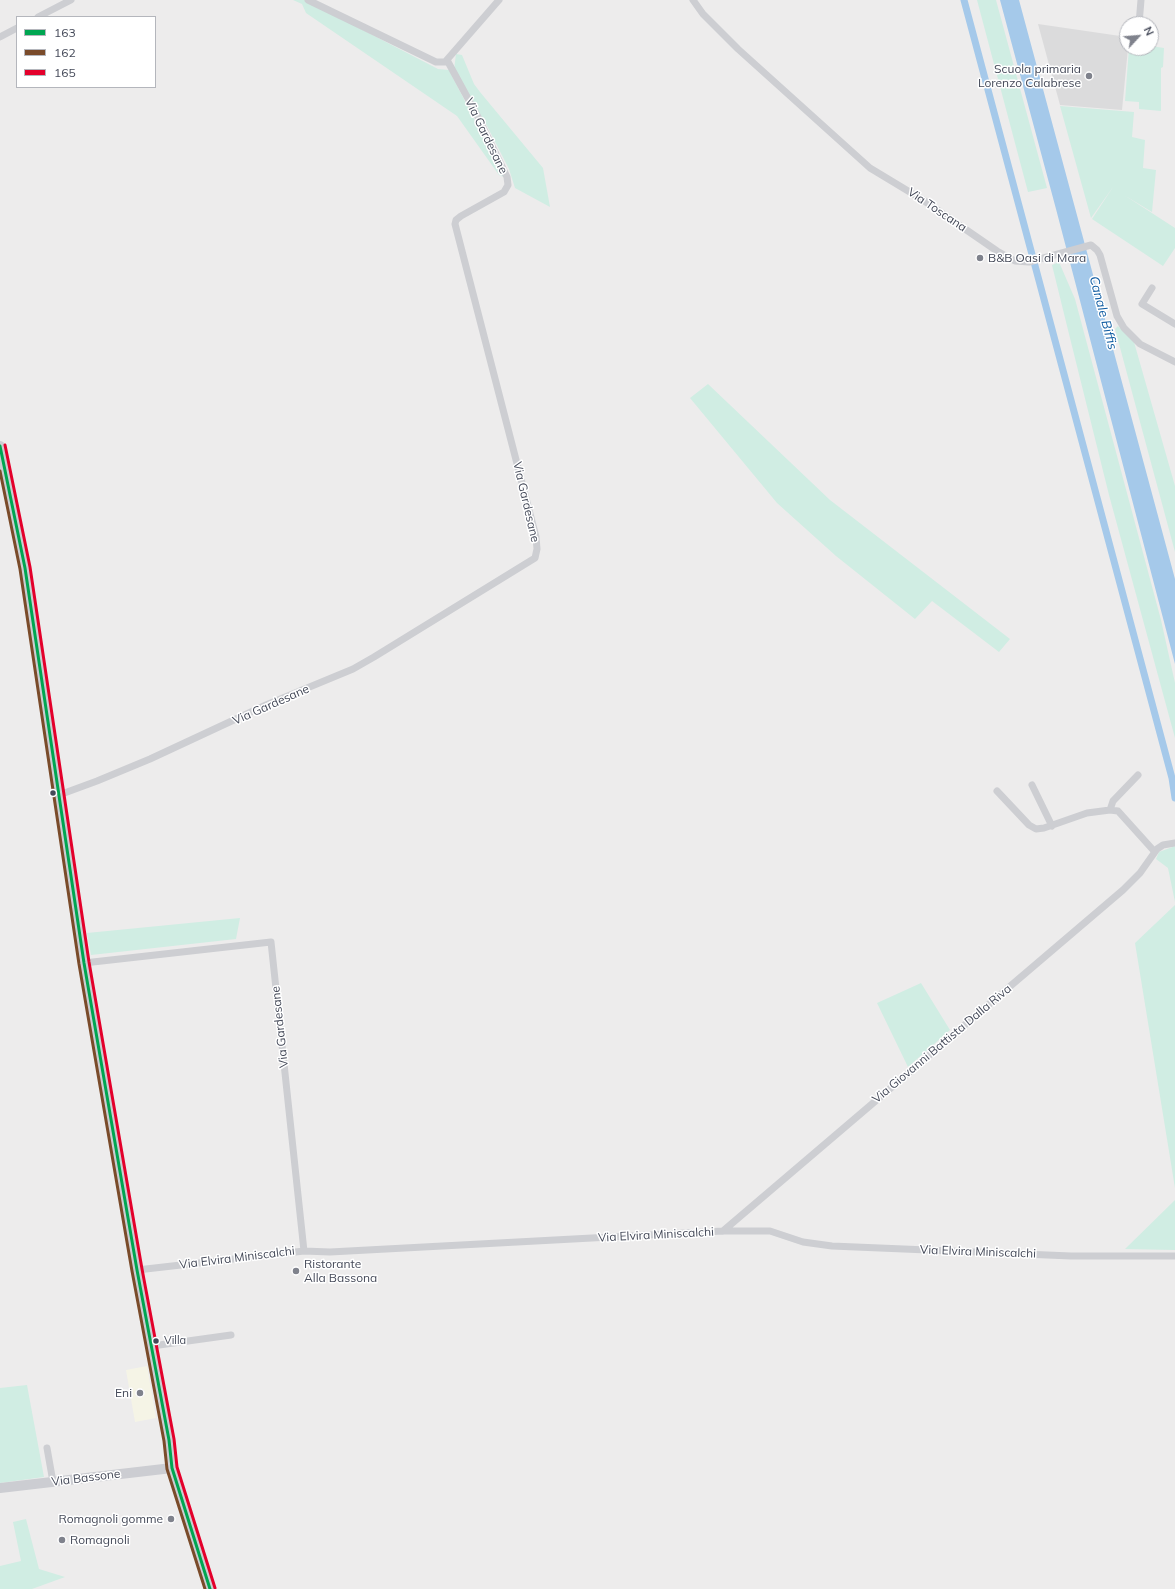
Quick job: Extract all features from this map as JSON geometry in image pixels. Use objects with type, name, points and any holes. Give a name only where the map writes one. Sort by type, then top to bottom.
[{"type":"main road","points":[[0,446],[25,568],[84,963],[137,1270],[169,1440],[172,1468],[210,1589]]},
{"type":"main road","name":"Via Bassone","points":[[0,1488],[172,1468]]},
{"type":"street","points":[[40,16],[71,0]]},
{"type":"street","points":[[308,0],[436,62],[445,62],[499,0]]},
{"type":"street","name":"Via Toscana","points":[[693,0],[703,14],[738,49],[870,168],[923,200],[997,251],[1015,261],[1029,262],[1085,247],[1091,246],[1097,250],[1100,255],[1117,316],[1124,328],[1140,344],[1175,362]]},
{"type":"street","points":[[1140,16],[1141,0]]},
{"type":"street","points":[[0,37],[16,29]]},
{"type":"street","name":"Via Gardesane","points":[[59,795],[137,764],[353,669],[535,558],[537,549],[536,537],[455,224],[456,220],[461,216],[504,192],[508,185],[507,177],[478,117],[447,60]]},
{"type":"street","points":[[1152,288],[1142,304],[1175,324]]},
{"type":"street","points":[[1110,810],[1113,801],[1138,775]]},
{"type":"street","points":[[1032,785],[1052,826]]},
{"type":"street","points":[[997,791],[1036,829],[1052,826],[1087,813],[1110,810],[1118,811],[1154,851],[1163,845],[1175,843]]},
{"type":"street","name":"Via Giovanni Battista Dalla Riva","points":[[723,1231],[1123,890],[1140,873],[1154,851]]},
{"type":"street","name":"Via Gardesane","points":[[84,963],[271,942],[304,1251]]},
{"type":"street","name":"Via Elvira Miniscalchi","points":[[137,1270],[304,1251],[337,1251],[723,1231],[770,1231],[803,1242],[832,1246],[1071,1256],[1175,1256]]},
{"type":"street","points":[[152,1346],[231,1335]]},
{"type":"street","points":[[47,1448],[53,1482]]},
{"type":"shaded area","name":"Scuola primaria Lorenzo Calabrese","points":[[1038,24],[1119,36],[1119,56],[1127,56],[1122,110],[1060,105]]},
{"type":"shaded area","points":[[147,1366],[156,1418],[135,1422],[126,1370]]},
{"type":"green space","points":[[293,0],[305,0],[438,69],[449,70],[504,177],[499,175],[457,116],[306,13],[302,4]]},
{"type":"green space","points":[[977,0],[996,0],[1047,188],[1028,192]]},
{"type":"green space","points":[[1159,47],[1164,48],[1163,67],[1161,68],[1161,111],[1139,109],[1139,102],[1125,101],[1128,56],[1159,56]]},
{"type":"green space","points":[[456,54],[462,55],[474,84],[543,168],[550,207],[515,188],[509,169],[487,126],[454,70]]},
{"type":"green space","points":[[1060,106],[1134,112],[1132,137],[1145,140],[1143,168],[1156,170],[1152,212],[1124,195],[1175,228],[1175,248],[1163,266],[1092,219],[1113,187],[1091,218]]},
{"type":"green space","points":[[1059,262],[1075,299],[1161,620],[1175,683],[1175,738],[1109,495],[1052,265]]},
{"type":"green space","points":[[1118,326],[1134,342],[1175,486],[1175,552],[1115,329]]},
{"type":"green space","points":[[708,384],[830,500],[1010,639],[999,652],[932,601],[915,619],[836,556],[777,503],[690,398]]},
{"type":"green space","points":[[1175,846],[1175,902],[1168,868],[1156,859],[1159,852]]},
{"type":"green space","points":[[1175,905],[1175,1188],[1135,943]]},
{"type":"green space","points":[[240,918],[236,939],[91,955],[87,933]]},
{"type":"green space","points":[[921,983],[950,1030],[908,1067],[877,1003]]},
{"type":"green space","points":[[1175,1200],[1175,1250],[1125,1249]]},
{"type":"green space","points":[[27,1385],[44,1477],[0,1483],[0,1388]]},
{"type":"green space","points":[[26,1519],[39,1569],[65,1577],[32,1589],[0,1589],[0,1566],[21,1561],[13,1522]]},
{"type":"water","name":"Canale Biffis","points":[[1000,0],[1019,0],[1175,579],[1175,664],[1056,209]]},
{"type":"waterway","points":[[964,0],[1172,778],[1175,798]]},
{"type":"transit line","name":"165","points":[[5,445],[30,567],[89,962],[142,1269],[174,1439],[177,1467],[215,1588]]},
{"type":"transit line","name":"163","points":[[0,446],[25,568],[84,963],[137,1270],[169,1440],[172,1468],[210,1589]]},
{"type":"transit line","name":"162","points":[[0,471],[20,569],[79,964],[132,1271],[164,1441],[167,1469],[205,1589]]},
{"type":"place","name":"Scuola primaria Lorenzo Calabrese","points":[[1089,76]]},
{"type":"place","name":"B&B Oasi di Mara","points":[[980,258]]},
{"type":"place","name":"Ristorante Alla Bassona","points":[[296,1271]]},
{"type":"place","name":"Villa","points":[[156,1341]]},
{"type":"place","name":"Eni","points":[[140,1393]]},
{"type":"place","name":"Romagnoli gomme","points":[[171,1519]]},
{"type":"place","name":"Romagnoli","points":[[62,1540]]}]
